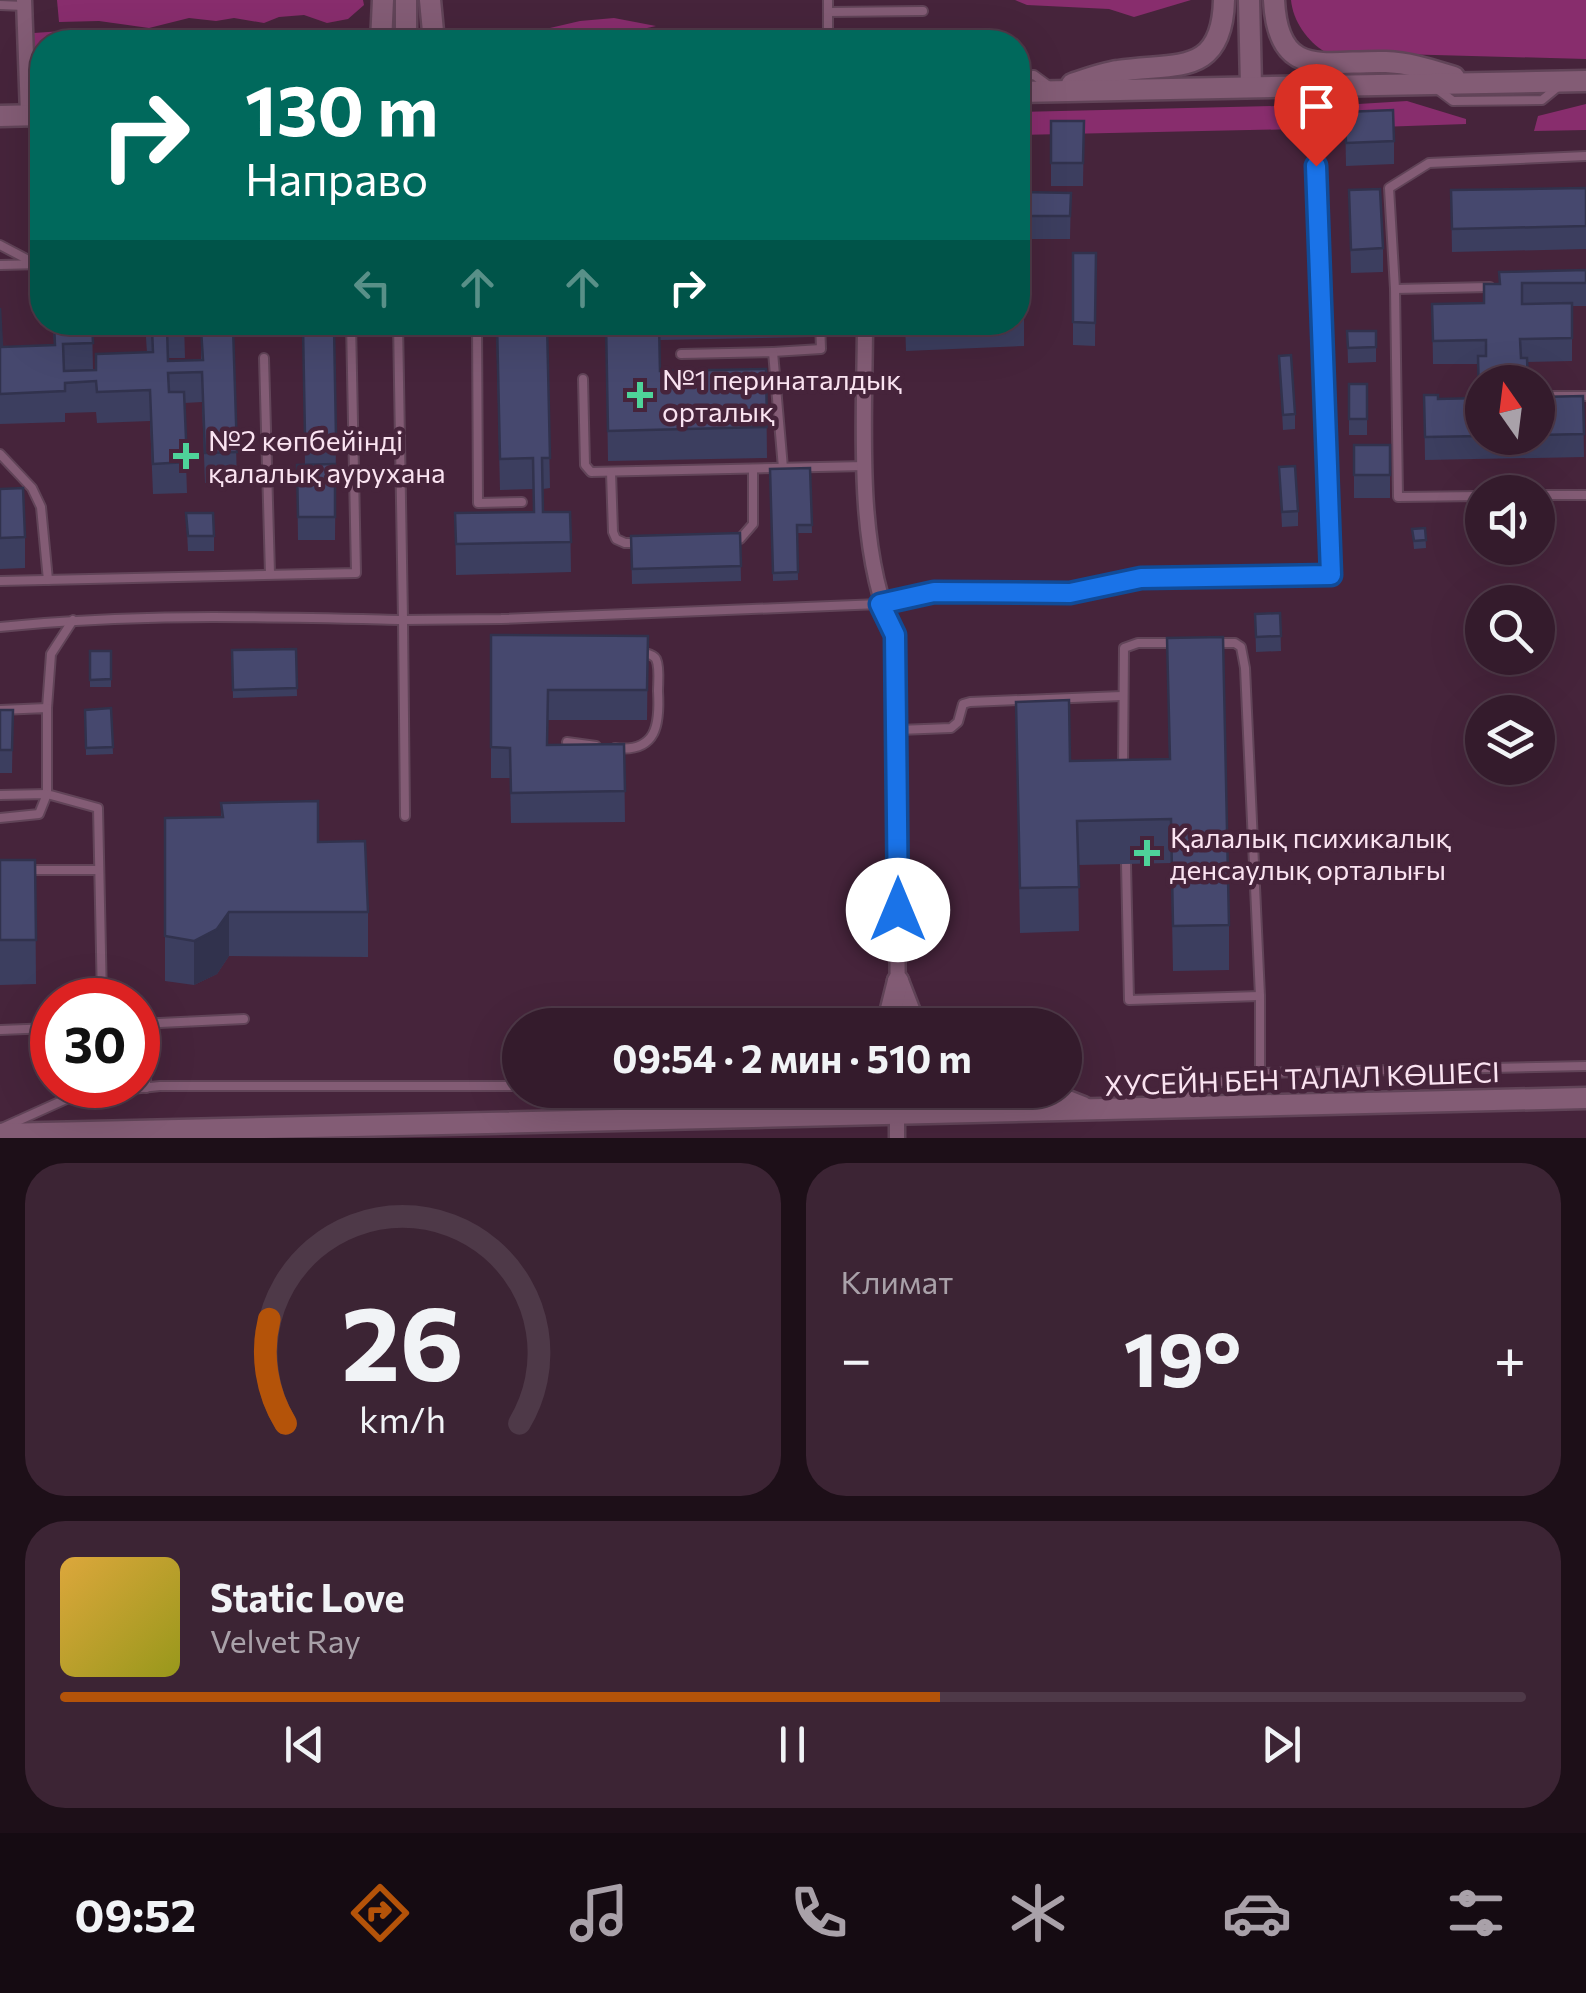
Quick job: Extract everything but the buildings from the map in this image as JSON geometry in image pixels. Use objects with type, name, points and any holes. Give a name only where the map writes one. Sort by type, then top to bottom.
[{"type":"street","points":[[382,30],[383,0]]},
{"type":"street","points":[[406,0],[406,30]]},
{"type":"street","points":[[430,0],[433,30]]},
{"type":"street","points":[[1057,91],[1117,71],[1192,63],[1218,39],[1224,0]]},
{"type":"street","points":[[1249,0],[1250,85]]},
{"type":"street","points":[[1274,0],[1278,34],[1288,51],[1302,59],[1319,64],[1412,64],[1470,83]]},
{"type":"street","points":[[24,3],[30,64]]},
{"type":"street","points":[[1030,92],[1575,81]]},
{"type":"street","points":[[1030,100],[1222,93],[1250,85]]},
{"type":"street","points":[[0,116],[30,115]]},
{"type":"street","points":[[866,335],[865,466],[874,575],[880,604],[895,635],[898,1008]]},
{"type":"street","points":[[891,1008],[898,982]]},
{"type":"street","points":[[898,982],[908,1008]]},
{"type":"street","name":"ХУСЕЙН БЕН ТАЛАЛ КӨШЕСІ","points":[[0,1132],[1586,1098]]},
{"type":"street","points":[[1082,1106],[1094,1111]]},
{"type":"street","points":[[721,1117],[759,1108]]},
{"type":"street","points":[[896,1138],[897,1108]]},
{"type":"lane","points":[[828,0],[828,30]]},
{"type":"lane","points":[[0,5],[24,3]]},
{"type":"lane","points":[[828,12],[924,10]]},
{"type":"lane","points":[[1030,75],[1057,91]]},
{"type":"lane","points":[[1429,83],[1453,101],[1542,100],[1575,81]]},
{"type":"lane","points":[[0,627],[200,615],[501,619],[880,604],[934,592],[1070,593],[1141,578],[1331,575],[1313,84]]},
{"type":"lane","points":[[1465,496],[1398,497],[1395,289],[1389,188],[1429,164],[1586,156]]},
{"type":"lane","points":[[0,244],[30,259]]},
{"type":"lane","points":[[0,265],[30,264]]},
{"type":"lane","points":[[1395,289],[1510,287]]},
{"type":"lane","points":[[0,582],[356,573],[351,335]]},
{"type":"lane","points":[[398,335],[404,816]]},
{"type":"lane","points":[[477,335],[478,503],[522,502]]},
{"type":"lane","points":[[681,354],[821,349],[820,335]]},
{"type":"lane","points":[[773,352],[783,468]]},
{"type":"lane","points":[[264,358],[270,574]]},
{"type":"lane","points":[[583,379],[586,465],[591,472],[865,466]]},
{"type":"lane","points":[[1555,396],[1586,396]]},
{"type":"lane","points":[[0,454],[32,488],[41,508],[48,580]]},
{"type":"lane","points":[[720,540],[740,539],[753,524],[753,468]]},
{"type":"lane","points":[[611,472],[616,539],[625,543],[644,542]]},
{"type":"lane","points":[[1555,495],[1586,495]]},
{"type":"lane","points":[[501,619],[507,634]]},
{"type":"lane","points":[[0,818],[39,814],[48,794],[51,654],[73,620]]},
{"type":"lane","points":[[1124,786],[1124,648],[1138,643],[1177,643]]},
{"type":"lane","points":[[1196,643],[1235,643],[1241,647],[1260,996],[1260,1073]]},
{"type":"lane","points":[[568,742],[628,750],[656,730],[660,717],[657,662],[650,654],[637,651]]},
{"type":"lane","points":[[898,730],[952,728],[963,704],[970,702],[1122,696]]},
{"type":"lane","points":[[0,710],[47,708]]},
{"type":"lane","points":[[0,795],[48,794],[98,808],[101,978]]},
{"type":"lane","points":[[1126,864],[1129,1000],[1260,996]]},
{"type":"lane","points":[[20,870],[99,870]]},
{"type":"lane","points":[[160,1023],[244,1020]]},
{"type":"lane","points":[[0,1030],[30,1029]]},
{"type":"lane","points":[[1136,1110],[1226,1080],[1260,1073],[1586,1066]]},
{"type":"lane","points":[[160,1088],[502,1086]]},
{"type":"lane","points":[[0,1132],[50,1108]]},
{"type":"lane","points":[[649,1108],[670,1118]]},
{"type":"shaded area","points":[[57,0],[363,0],[364,5],[348,19],[327,23],[304,15],[264,23],[189,18],[149,28],[99,21],[59,22]]},
{"type":"shaded area","points":[[1015,0],[1191,0],[1134,17],[1109,9],[1027,5]]},
{"type":"shaded area","points":[[1291,0],[1586,0],[1586,59],[1325,52],[1302,30]]},
{"type":"shaded area","points":[[614,18],[656,26],[637,30],[541,30]]},
{"type":"shaded area","points":[[1407,101],[1466,119],[1466,124],[1321,129],[1326,106]]},
{"type":"shaded area","points":[[1586,104],[1586,130],[1534,131],[1538,116]]},
{"type":"shaded area","points":[[1276,106],[1294,107],[1301,114],[1300,129],[1030,135],[1030,112]]},
{"type":"place","name":"№1 перинаталдық орталық","points":[[640,395]]},
{"type":"place","name":"№2 көпбейінді қалалық аурухана","points":[[186,456]]},
{"type":"place","name":"Қалалық психикалық денсаулық орталығы","points":[[1147,853]]},
{"type":"route","points":[[898,910],[895,635],[880,604],[934,592],[1070,593],[1141,578],[1331,575],[1316,166]]}]
